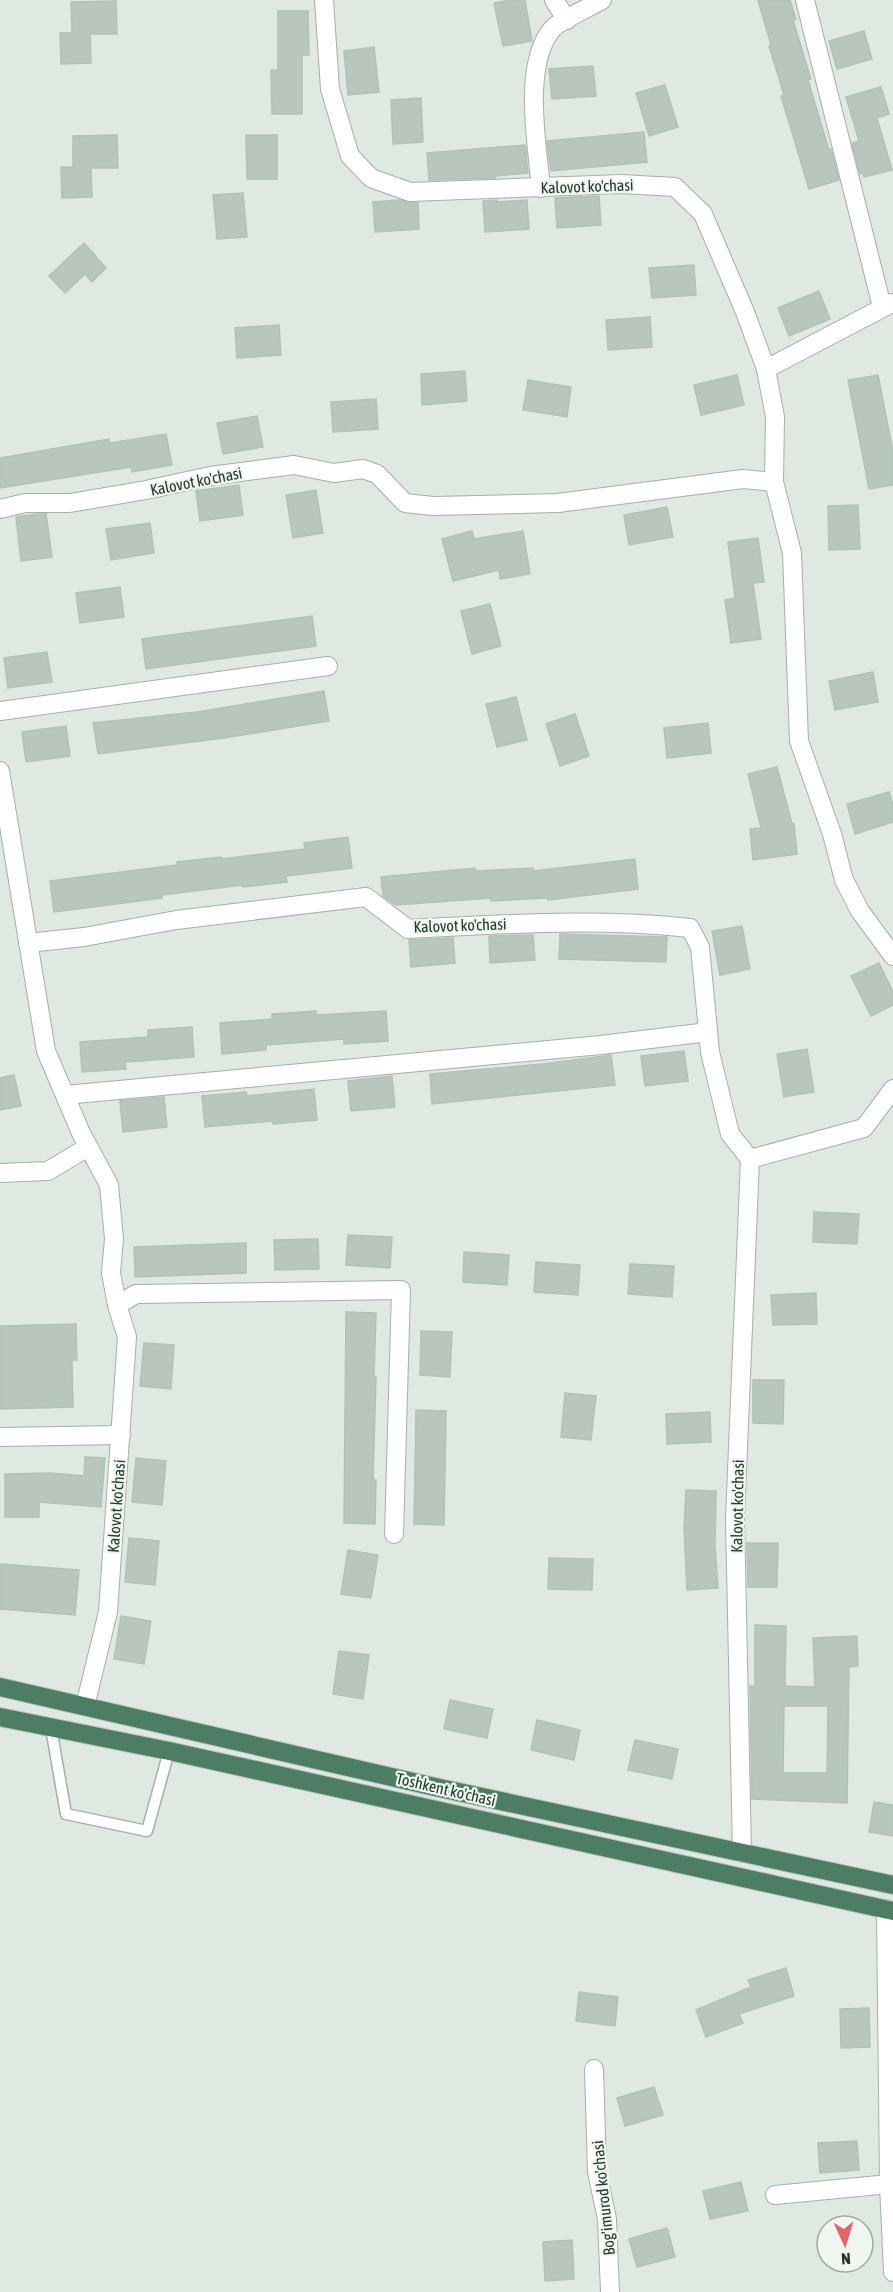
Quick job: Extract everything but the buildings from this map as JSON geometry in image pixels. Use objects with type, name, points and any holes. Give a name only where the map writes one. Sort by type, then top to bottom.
[{"type":"highway","name":"Toshkent ko'chasi","points":[[0,1687],[423,1784],[893,1885]]},
{"type":"highway","name":"Toshkent ko'chasi","points":[[0,1717],[169,1751],[890,1910]]},
{"type":"street","name":"Kalovot ko'chasi","points":[[324,0],[330,89],[350,156],[371,178],[410,192],[621,184],[675,187],[703,214],[745,312],[766,369],[775,417],[774,482],[792,553],[799,741],[832,834],[844,880],[860,911],[893,956]]},
{"type":"street","points":[[554,0],[567,20]]},
{"type":"street","points":[[540,188],[533,103],[539,53],[554,27],[602,0]]},
{"type":"street","points":[[766,369],[887,305],[805,0]]},
{"type":"street","name":"Kalovot ko'chasi","points":[[0,509],[25,503],[70,503],[210,476],[294,465],[334,473],[363,469],[377,474],[405,503],[433,506],[558,503],[743,479],[774,482]]},
{"type":"street","points":[[0,711],[328,666]]},
{"type":"street","name":"Kalovot ko'chasi","points":[[0,771],[46,1051],[88,1147],[109,1185],[114,1239],[111,1273],[117,1305],[127,1337],[108,1612],[85,1707]]},
{"type":"street","name":"Kalovot ko'chasi","points":[[28,943],[84,937],[176,920],[366,897],[408,929],[552,921],[657,924],[690,928],[700,947],[710,1052],[730,1134],[750,1159],[735,1519],[742,1853]]},
{"type":"street","points":[[65,1095],[601,1045],[708,1032]]},
{"type":"street","points":[[750,1159],[864,1128],[893,1089]]},
{"type":"street","points":[[0,1173],[48,1171],[88,1147]]},
{"type":"street","points":[[117,1305],[136,1294],[401,1290],[394,1534]]},
{"type":"street","points":[[0,1437],[121,1435]]},
{"type":"street","points":[[890,1910],[889,2184],[893,2272]]},
{"type":"street","name":"Bog'imurod ko'chasi","points":[[594,2069],[597,2172],[607,2219],[610,2292]]},
{"type":"street","points":[[775,2195],[889,2184]]},
{"type":"lane","points":[[51,1728],[66,1814],[147,1831],[169,1751]]}]
